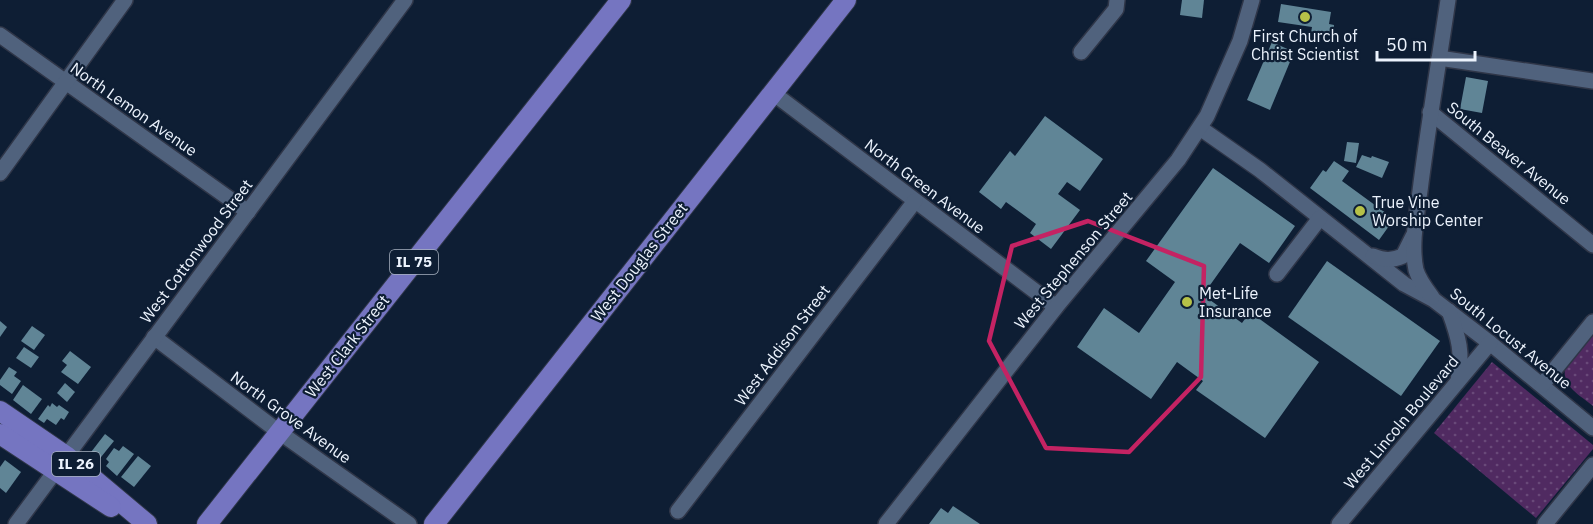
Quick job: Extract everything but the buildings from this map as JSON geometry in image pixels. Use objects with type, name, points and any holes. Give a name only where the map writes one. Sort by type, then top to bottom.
[{"type":"main road","name":"West Clark Street","points":[[207,524],[621,0]]},
{"type":"main road","name":"West Douglas Street","points":[[434,524],[846,0]]},
{"type":"main road","name":"IL 26","points":[[0,411],[137,524]]},
{"type":"main road","name":"IL 26","points":[[0,434],[61,463],[147,524]]},
{"type":"street","points":[[0,172],[125,0]]},
{"type":"street","name":"West Cottonwood Street","points":[[16,524],[405,0]]},
{"type":"street","points":[[1081,52],[1116,9],[1118,0]]},
{"type":"street","name":"West Stephenson Street","points":[[886,524],[1056,307],[1160,183],[1200,128],[1240,41],[1252,0]]},
{"type":"street","points":[[1363,252],[1384,260],[1394,260],[1403,256],[1415,231],[1430,112],[1448,0]]},
{"type":"street","name":"North Lemon Avenue","points":[[0,36],[248,212]]},
{"type":"street","points":[[1439,58],[1593,81]]},
{"type":"street","name":"North Green Avenue","points":[[772,93],[1056,307]]},
{"type":"street","name":"South Beaver Avenue","points":[[1430,112],[1593,245]]},
{"type":"street","name":"South Locust Avenue","points":[[1200,128],[1260,170],[1404,284],[1449,311],[1593,428]]},
{"type":"street","name":"West Addison Street","points":[[678,511],[915,201]]},
{"type":"street","points":[[1277,274],[1320,218]]},
{"type":"street","name":"South Locust Avenue","points":[[1415,231],[1414,255],[1420,281],[1434,300]]},
{"type":"street","points":[[1449,311],[1461,348],[1458,381]]},
{"type":"street","points":[[1542,385],[1593,322]]},
{"type":"street","name":"North Grove Avenue","points":[[154,337],[279,432],[409,524]]},
{"type":"street","name":"West Lincoln Boulevard","points":[[1339,524],[1490,343]]},
{"type":"street","points":[[1545,524],[1593,465]]},
{"type":"highlighted area","points":[[1088,221],[1204,266],[1201,377],[1129,452],[1046,448],[989,341],[1012,246]]},
{"type":"shaded area","points":[[1593,334],[1593,406],[1569,385],[1565,368]]},
{"type":"shaded area","points":[[1492,362],[1593,445],[1593,449],[1536,518],[1434,433]]},
{"type":"place","name":"First Church of Christ Scientist","points":[[1305,17]]},
{"type":"place","name":"True Vine Worship Center","points":[[1360,211]]},
{"type":"place","name":"Met-Life Insurance","points":[[1187,302]]}]
